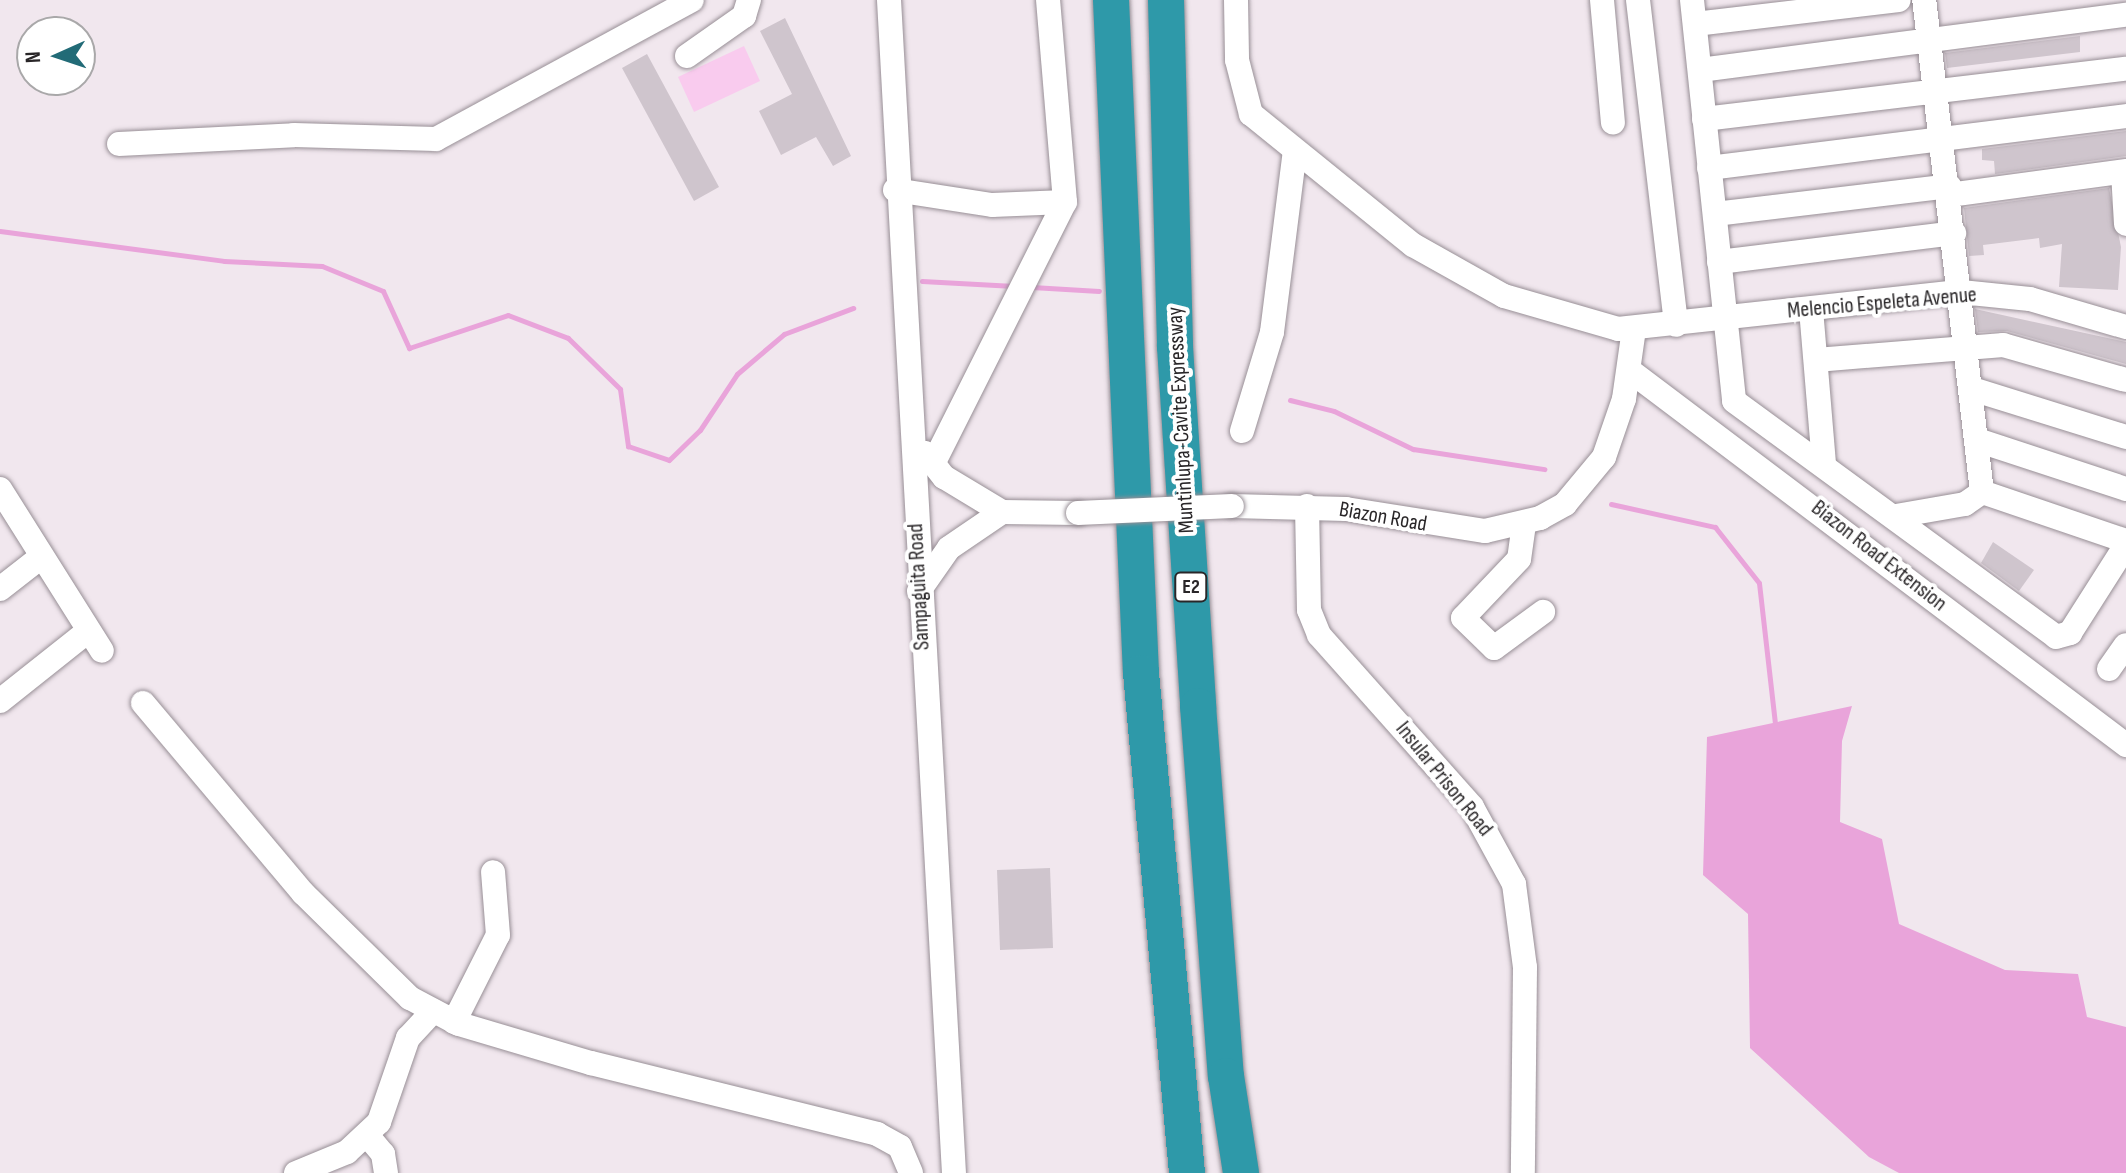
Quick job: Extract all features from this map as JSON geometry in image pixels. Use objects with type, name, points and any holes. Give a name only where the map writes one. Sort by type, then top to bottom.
[{"type":"highway","points":[[1111,0],[1141,673],[1187,1173]]},
{"type":"highway","name":"Muntinlupa-Cavite Expressway","points":[[1166,0],[1175,347],[1226,1076],[1241,1173]]},
{"type":"street","points":[[119,144],[294,135],[436,139],[692,0]]},
{"type":"street","points":[[687,56],[744,16],[749,0]]},
{"type":"street","name":"Sampaguita Road","points":[[889,0],[895,190],[912,430],[918,593],[954,1173]]},
{"type":"street","points":[[933,464],[1049,240],[1065,202],[1048,0]]},
{"type":"street","name":"Melencio Espeleta Avenue","points":[[1236,0],[1237,60],[1251,114],[1451,272],[1579,321],[1634,329],[1961,292],[2011,295],[2126,327]]},
{"type":"street","points":[[1602,0],[1613,123]]},
{"type":"street","points":[[1638,0],[1676,325]]},
{"type":"street","points":[[1899,0],[1694,12],[1734,401],[2062,638],[2126,543],[1982,492]]},
{"type":"street","points":[[1924,0],[1944,140],[1982,492]]},
{"type":"street","points":[[1700,70],[2126,15]]},
{"type":"street","points":[[1704,119],[2126,69]]},
{"type":"street","points":[[1709,168],[2126,116]]},
{"type":"street","points":[[1242,431],[1275,317],[1295,151]]},
{"type":"street","points":[[1715,214],[2125,172],[2126,224]]},
{"type":"street","points":[[895,190],[992,205],[1065,202]]},
{"type":"street","points":[[1719,262],[1954,233]]},
{"type":"street","points":[[1811,309],[1824,464]]},
{"type":"street","name":"Biazon Road","points":[[1002,512],[1078,513],[1307,506],[1485,531],[1524,524],[1565,504],[1587,482],[1616,426],[1629,370],[1634,329]]},
{"type":"street","points":[[1816,360],[1967,344],[2003,345],[2126,380]]},
{"type":"street","name":"Biazon Road Extension","points":[[1629,370],[2126,745]]},
{"type":"street","points":[[1972,389],[2126,437]]},
{"type":"street","points":[[912,430],[933,464],[1002,512],[949,548],[918,593]]},
{"type":"street","points":[[1977,440],[2126,489]]},
{"type":"street","points":[[0,489],[95,641],[0,701]]},
{"type":"street","points":[[1896,516],[1965,504],[1982,492]]},
{"type":"street","name":"Insular Prison Road","points":[[1307,506],[1309,610],[1319,635],[1472,807],[1514,884],[1525,967],[1527,1169]]},
{"type":"street","points":[[1524,524],[1519,559],[1463,618],[1494,648],[1543,612]]},
{"type":"street","points":[[0,589],[41,557]]},
{"type":"street","points":[[2109,669],[2126,645]]},
{"type":"street","points":[[143,703],[334,928],[383,977],[443,1016],[877,1134],[900,1147],[911,1173]]},
{"type":"street","points":[[296,1173],[367,1135],[379,1122],[408,1038],[443,1016],[498,935],[493,872]]},
{"type":"street","points":[[367,1135],[383,1154],[386,1173]]},
{"type":"shaded area","points":[[744,46],[760,81],[694,112],[678,77]]},
{"type":"shaded area","points":[[1852,706],[1842,741],[1840,822],[1882,839],[1899,924],[2005,970],[2078,974],[2087,1017],[2126,1027],[2126,1173],[1899,1173],[1869,1157],[1750,1048],[1748,914],[1703,875],[1707,737]]},
{"type":"building","points":[[785,18],[851,156],[833,166],[816,137],[781,155],[759,111],[792,94],[760,31]]},
{"type":"building","points":[[2080,36],[2080,52],[1947,68],[1945,53]]},
{"type":"building","points":[[647,54],[719,187],[694,201],[622,68]]},
{"type":"building","points":[[2126,131],[2126,156],[1995,174],[1994,161],[1982,160],[1982,149]]},
{"type":"building","points":[[2109,188],[2121,247],[2118,290],[2059,287],[2062,244],[2040,248],[2039,238],[1983,245],[1984,255],[1969,256],[1964,208]]},
{"type":"building","points":[[1975,309],[2126,342],[2126,364],[2007,331],[1978,332]]},
{"type":"building","points":[[1993,542],[2034,570],[2019,591],[1981,563]]},
{"type":"building","points":[[1050,868],[1053,948],[1000,950],[997,870]]},
{"type":"waterway","points":[[0,231],[224,261],[322,266],[383,291],[409,348],[508,315],[568,338],[620,389],[628,446],[669,460],[700,430],[737,374],[784,334],[853,308]]},
{"type":"waterway","points":[[922,281],[1014,286]]},
{"type":"waterway","points":[[1032,287],[1099,291]]},
{"type":"waterway","points":[[1290,400],[1334,411],[1413,449],[1544,469]]},
{"type":"waterway","points":[[1611,504],[1715,527],[1759,583],[1775,723]]}]
